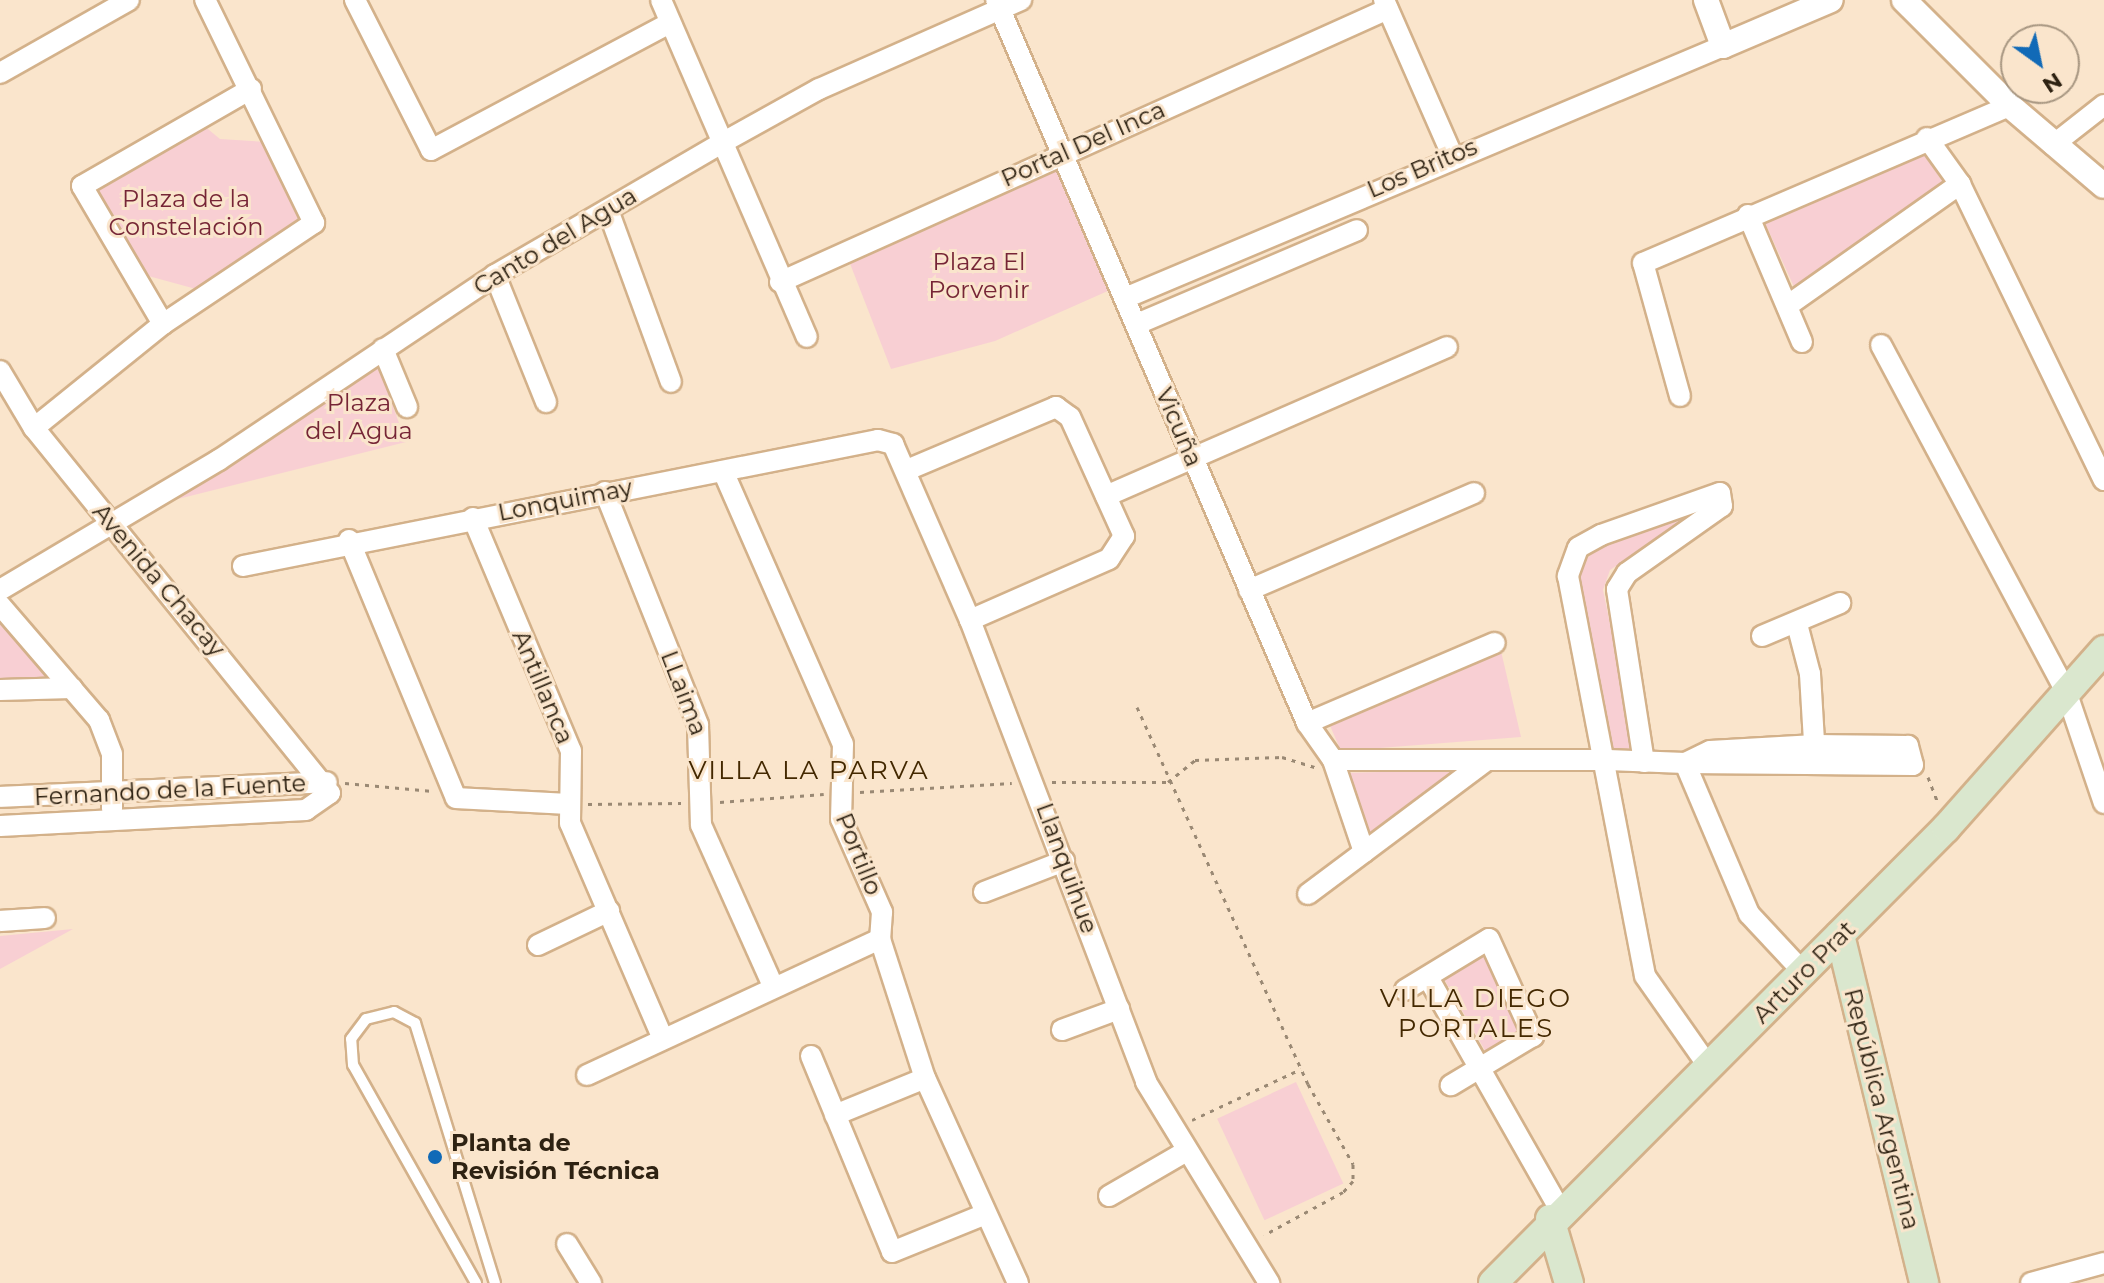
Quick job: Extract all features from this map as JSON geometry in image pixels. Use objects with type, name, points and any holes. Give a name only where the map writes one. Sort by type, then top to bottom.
[{"type":"main road","name":"Arturo Prat","points":[[1493,1283],[1555,1215],[1804,973],[1946,828],[2104,650]]},
{"type":"main road","name":"República Argentina","points":[[1840,935],[1924,1283]]},
{"type":"main road","points":[[1555,1215],[1569,1283]]},
{"type":"street","points":[[0,73],[129,0]]},
{"type":"street","points":[[34,428],[163,324],[314,223],[205,0]]},
{"type":"street","points":[[355,0],[431,150],[670,23]]},
{"type":"street","name":"Canto del Agua","points":[[0,590],[219,460],[495,275],[720,144],[819,89],[998,4],[1021,0]]},
{"type":"street","points":[[1706,0],[1723,46],[1831,0]]},
{"type":"street","points":[[1904,0],[2010,106],[2104,186]]},
{"type":"street","points":[[663,1],[720,144],[807,337]]},
{"type":"street","name":"Vicuña","points":[[998,4],[1307,723],[1335,767],[1364,852]]},
{"type":"street","points":[[1386,4],[1452,155]]},
{"type":"street","name":"Portal Del Inca","points":[[780,282],[1386,4]]},
{"type":"street","name":"Los Britos","points":[[1125,298],[1452,155],[1723,46]]},
{"type":"street","points":[[163,324],[82,186],[251,89]]},
{"type":"street","points":[[2053,145],[2104,105]]},
{"type":"street","points":[[1680,396],[1641,267],[1648,260],[1927,138],[2010,106]]},
{"type":"street","points":[[1927,138],[1960,184],[2104,480]]},
{"type":"street","points":[[1787,306],[1960,184]]},
{"type":"street","points":[[608,210],[671,382]]},
{"type":"street","points":[[1748,215],[1802,342]]},
{"type":"street","points":[[1137,324],[1357,230]]},
{"type":"street","points":[[495,275],[546,402]]},
{"type":"street","points":[[1881,345],[2067,694],[2104,803]]},
{"type":"street","points":[[1106,496],[1447,347]]},
{"type":"street","points":[[383,349],[407,407]]},
{"type":"street","name":"Avenida Chacay","points":[[0,371],[34,428],[327,782]]},
{"type":"street","points":[[907,470],[1056,407],[1070,417],[1124,536],[1121,549],[970,620]]},
{"type":"street","name":"Llanquihue","points":[[889,442],[907,470],[970,620],[1035,782],[1119,1009],[1171,1131],[1264,1281]]},
{"type":"street","name":"Lonquimay","points":[[243,566],[349,540],[889,442]]},
{"type":"street","name":"Portillo","points":[[723,471],[843,744],[836,793],[882,912],[880,939],[925,1078],[983,1215],[1018,1283]]},
{"type":"street","name":"LLaima","points":[[605,492],[698,725],[701,825],[773,986]]},
{"type":"street","points":[[1644,762],[1617,589],[1627,573],[1722,506],[1723,497],[1716,492],[1601,535],[1571,561],[1568,576],[1608,760],[1645,976],[1709,1067]]},
{"type":"street","points":[[1249,590],[1474,493]]},
{"type":"street","name":"Antillanca","points":[[473,518],[571,751],[568,804],[662,1037]]},
{"type":"street","points":[[349,540],[456,798],[568,804]]},
{"type":"street","points":[[1762,636],[1797,624],[1840,603]]},
{"type":"street","points":[[0,605],[72,688],[109,740],[112,821]]},
{"type":"street","points":[[1797,624],[1815,755]]},
{"type":"street","points":[[1307,723],[1495,643]]},
{"type":"street","points":[[0,690],[72,688]]},
{"type":"street","points":[[1335,767],[1486,761],[1685,763],[1815,755],[1911,755]]},
{"type":"street","points":[[1308,894],[1486,761]]},
{"type":"street","points":[[1685,763],[1749,914],[1804,973]]},
{"type":"street","name":"Fernando de la Fuente","points":[[0,797],[113,795],[327,782],[323,804],[306,810],[0,826]]},
{"type":"street","points":[[984,892],[1064,861]]},
{"type":"street","points":[[538,945],[609,911]]},
{"type":"street","points":[[0,921],[45,918]]},
{"type":"street","points":[[587,1075],[662,1037],[880,939]]},
{"type":"street","points":[[1405,990],[1430,981],[1489,939],[1533,1036],[1482,1072],[1451,1085]]},
{"type":"street","points":[[1430,981],[1482,1072],[1555,1215]]},
{"type":"street","points":[[1062,1030],[1119,1009]]},
{"type":"street","points":[[811,1056],[892,1252],[983,1215]]},
{"type":"street","points":[[835,1115],[925,1078]]},
{"type":"street","points":[[1109,1196],[1185,1152]]},
{"type":"street","points":[[567,1244],[591,1283]]},
{"type":"street","points":[[2031,1283],[2104,1263]]},
{"type":"lane","points":[[476,1283],[353,1065],[351,1039],[366,1019],[394,1012],[415,1023],[495,1283]]},
{"type":"path","points":[[1137,707],[1168,782],[1302,1069],[1353,1164],[1353,1181],[1245,1246]]},
{"type":"path","points":[[1911,755],[1931,782],[1946,828]]},
{"type":"path","points":[[568,804],[699,803],[1035,782],[1168,782],[1195,760],[1282,757],[1335,767]]},
{"type":"path","points":[[327,782],[456,798]]},
{"type":"path","points":[[1171,1131],[1302,1069]]},
{"type":"green space","name":"Plaza de la Constelación","points":[[203,125],[220,139],[266,142],[303,215],[196,289],[141,274],[90,186]]},
{"type":"green space","points":[[1924,154],[1944,184],[1795,289],[1765,223]]},
{"type":"green space","name":"Plaza El Porvenir","points":[[1057,169],[1110,290],[995,341],[891,369],[849,261]]},
{"type":"green space","name":"Plaza del Agua","points":[[377,363],[406,442],[162,503]]},
{"type":"green space","points":[[1705,506],[1610,570],[1603,590],[1636,750],[1614,755],[1577,576],[1583,562],[1601,545]]},
{"type":"green space","points":[[0,611],[63,684],[0,685]]},
{"type":"green space","points":[[1501,651],[1521,737],[1341,751],[1328,721]]},
{"type":"green space","points":[[1459,770],[1372,839],[1342,773]]},
{"type":"green space","points":[[73,929],[0,969],[0,936]]},
{"type":"green space","points":[[1488,948],[1524,1033],[1487,1054],[1444,979]]},
{"type":"green space","points":[[1296,1082],[1343,1184],[1264,1220],[1217,1119]]},
{"type":"place","name":"Planta de Revisión Técnica","points":[[435,1157]]},
{"type":"district","name":"VILLA LA PARVA","points":[[809,771]]},
{"type":"district","name":"VILLA DIEGO PORTALES","points":[[1476,1014]]}]
